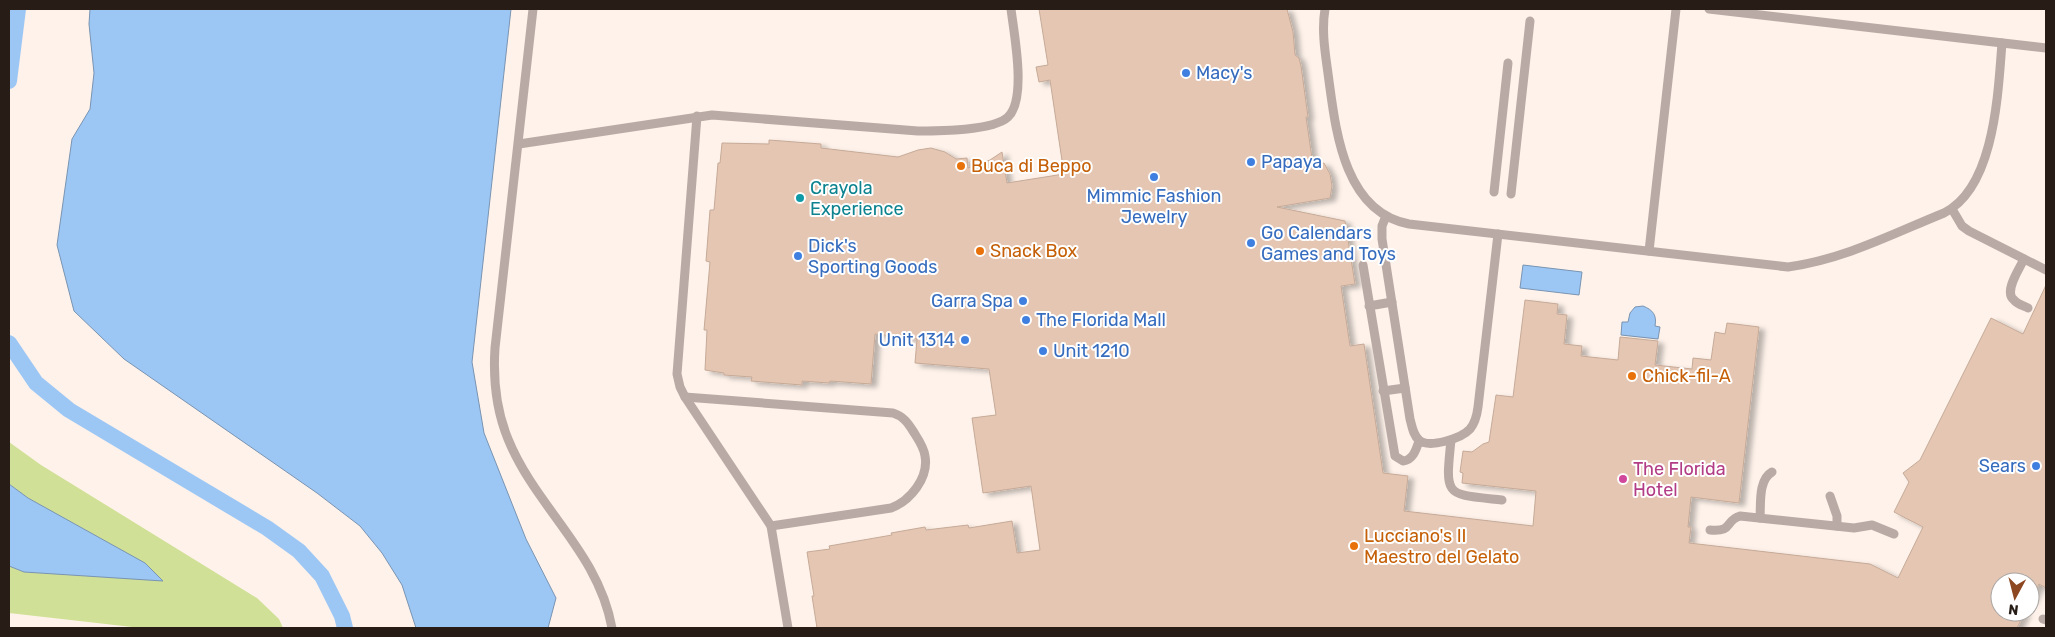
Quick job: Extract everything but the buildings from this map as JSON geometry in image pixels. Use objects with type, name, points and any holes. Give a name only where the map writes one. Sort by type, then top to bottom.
[{"type":"lane","points":[[533,9],[495,348],[494,382],[507,438],[516,456],[595,576],[605,599],[612,628]]},
{"type":"lane","points":[[519,144],[712,115],[929,131],[963,129],[996,123],[1008,117],[1012,112],[1018,90],[1011,9]]},
{"type":"lane","points":[[1325,9],[1324,42],[1336,131],[1341,153],[1357,185],[1371,203],[1386,216],[1409,224],[1788,267],[1846,254],[1952,209],[1960,201],[1974,182],[1989,145],[1996,108],[2002,43]]},
{"type":"lane","points":[[1649,251],[1676,9]]},
{"type":"lane","points":[[1709,9],[2046,48]]},
{"type":"lane","points":[[1511,194],[1530,21]]},
{"type":"lane","points":[[1494,192],[1508,63]]},
{"type":"lane","points":[[697,116],[677,374],[685,397],[771,526],[788,628]]},
{"type":"lane","points":[[1952,209],[1962,226],[1969,232],[2046,270]]},
{"type":"lane","points":[[1386,216],[1382,232],[1412,427],[1419,441],[1427,444],[1451,440],[1469,430],[1477,414],[1498,234]]},
{"type":"lane","points":[[2024,259],[2011,287],[2010,295],[2014,301],[2028,308]]},
{"type":"lane","points":[[1363,265],[1395,456],[1403,461],[1407,460],[1414,453],[1419,441]]},
{"type":"lane","points":[[1369,306],[1392,302]]},
{"type":"lane","points":[[1383,391],[1405,388]]},
{"type":"lane","points":[[685,397],[887,412],[898,415],[909,425],[924,449],[925,471],[919,484],[905,501],[891,508],[771,526]]},
{"type":"lane","points":[[1451,440],[1447,475],[1450,487],[1454,492],[1464,496],[1502,500]]},
{"type":"lane","points":[[1760,518],[1763,484],[1772,472]]},
{"type":"lane","points":[[1830,496],[1836,510],[1837,526]]},
{"type":"lane","points":[[1710,530],[1721,531],[1726,529],[1735,517],[1740,516],[1854,528],[1872,525],[1894,534]]},
{"type":"green space","points":[[9,442],[41,465],[257,598],[279,619],[283,628],[141,628],[9,613],[9,566],[24,572],[162,580],[28,498],[9,484]]},
{"type":"water","points":[[90,9],[511,9],[472,362],[484,433],[526,539],[556,598],[548,628],[416,628],[402,585],[382,553],[360,526],[317,493],[124,359],[74,311],[57,245],[72,139],[90,109],[94,73],[89,24]]},
{"type":"water","points":[[1523,265],[1582,272],[1579,295],[1520,288]]},
{"type":"water","points":[[1643,306],[1654,313],[1655,326],[1660,327],[1658,339],[1621,335],[1622,322],[1628,322],[1630,313],[1635,307]]},
{"type":"water","points":[[9,484],[28,498],[145,563],[163,581],[24,572],[9,566]]},
{"type":"waterway","points":[[9,81],[18,9]]},
{"type":"waterway","points":[[9,343],[36,383],[69,410],[267,528],[299,551],[322,576],[342,616],[345,628]]},
{"type":"place","name":"Macy's","points":[[1186,73]]},
{"type":"place","name":"Papaya","points":[[1251,162]]},
{"type":"place","name":"Buca di Beppo","points":[[961,166]]},
{"type":"place","name":"Mimmic Fashion Jewelry","points":[[1154,177]]},
{"type":"place","name":"Crayola Experience","points":[[800,198]]},
{"type":"place","name":"Go Calendars Games and Toys","points":[[1251,243]]},
{"type":"place","name":"Snack Box","points":[[980,251]]},
{"type":"place","name":"Dick's Sporting Goods","points":[[798,256]]},
{"type":"place","name":"Garra Spa","points":[[1023,301]]},
{"type":"place","name":"The Florida Mall","points":[[1026,320]]},
{"type":"place","name":"Unit 1314","points":[[965,340]]},
{"type":"place","name":"Unit 1210","points":[[1043,351]]},
{"type":"place","name":"Chick-fil-A","points":[[1632,376]]},
{"type":"place","name":"Sears","points":[[2036,466]]},
{"type":"place","name":"The Florida Hotel","points":[[1623,479]]},
{"type":"place","name":"Lucciano's II Maestro del Gelato","points":[[1354,546]]}]
